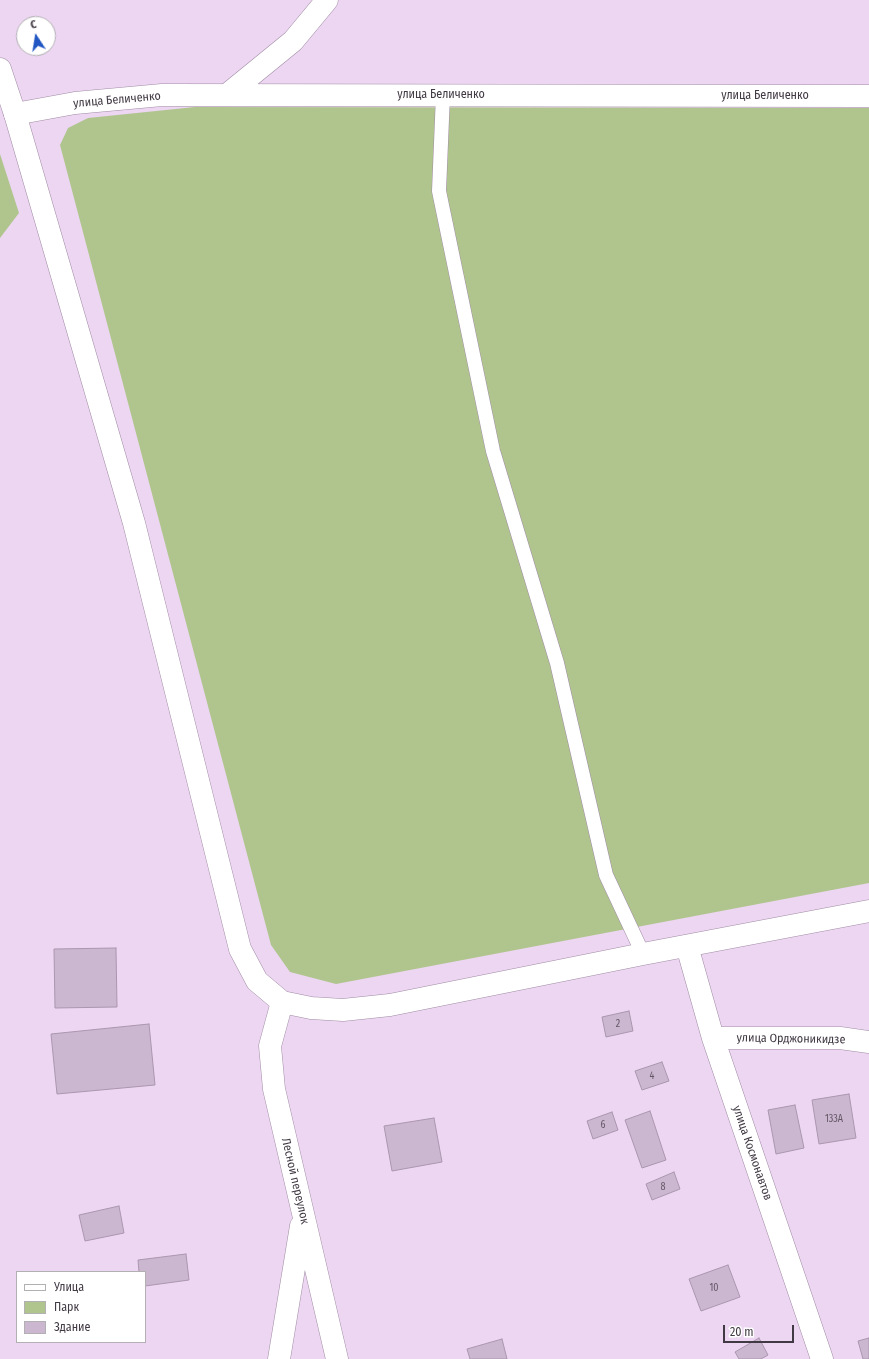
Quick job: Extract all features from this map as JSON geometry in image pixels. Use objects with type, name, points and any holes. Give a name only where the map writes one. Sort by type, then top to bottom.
[{"type":"street","points":[[228,94],[293,41],[327,0]]},
{"type":"street","points":[[0,69],[15,114],[134,523],[240,949],[257,980],[282,1002],[311,1008],[343,1010],[390,1005],[643,954],[869,911]]},
{"type":"street","name":"улица Беличенко","points":[[15,114],[75,103],[162,95],[869,96]]},
{"type":"street","name":"улица Космонавтов","points":[[687,946],[713,1038],[822,1359]]},
{"type":"street","name":"Лесной переулок","points":[[282,1002],[270,1046],[274,1089],[337,1359]]},
{"type":"street","name":"улица Орджоникидзе","points":[[713,1038],[840,1038],[869,1042]]},
{"type":"street","points":[[279,1359],[303,1215]]},
{"type":"lane","points":[[443,95],[439,191],[493,451],[557,663],[606,876],[643,954]]},
{"type":"green space","points":[[195,107],[869,108],[869,883],[336,984],[290,972],[271,945],[60,145],[68,128],[88,118]]},
{"type":"green space","points":[[0,154],[19,213],[0,238]]},
{"type":"building","points":[[116,948],[117,1007],[55,1008],[54,949]]},
{"type":"building","points":[[629,1011],[633,1031],[606,1037],[602,1017]]},
{"type":"building","points":[[149,1024],[155,1085],[57,1094],[51,1034]]},
{"type":"building","points":[[662,1062],[669,1081],[642,1090],[635,1071]]},
{"type":"building","points":[[849,1094],[856,1138],[819,1144],[812,1100]]},
{"type":"building","points":[[795,1105],[804,1148],[776,1154],[768,1110]]},
{"type":"building","points":[[650,1111],[666,1160],[642,1168],[625,1120]]},
{"type":"building","points":[[612,1112],[618,1130],[593,1139],[587,1121]]},
{"type":"building","points":[[434,1118],[442,1162],[392,1171],[384,1126]]},
{"type":"building","points":[[674,1172],[680,1189],[652,1200],[646,1184]]},
{"type":"building","points":[[119,1206],[124,1233],[85,1241],[79,1215]]},
{"type":"building","points":[[186,1254],[189,1280],[146,1286],[146,1271],[139,1271],[138,1260]]},
{"type":"building","points":[[728,1265],[740,1297],[701,1311],[689,1279]]},
{"type":"building","points":[[759,1338],[768,1355],[761,1359],[739,1359],[735,1352]]},
{"type":"building","points":[[869,1338],[869,1359],[863,1359],[858,1341]]},
{"type":"building","points":[[502,1339],[507,1359],[470,1359],[467,1349]]}]
